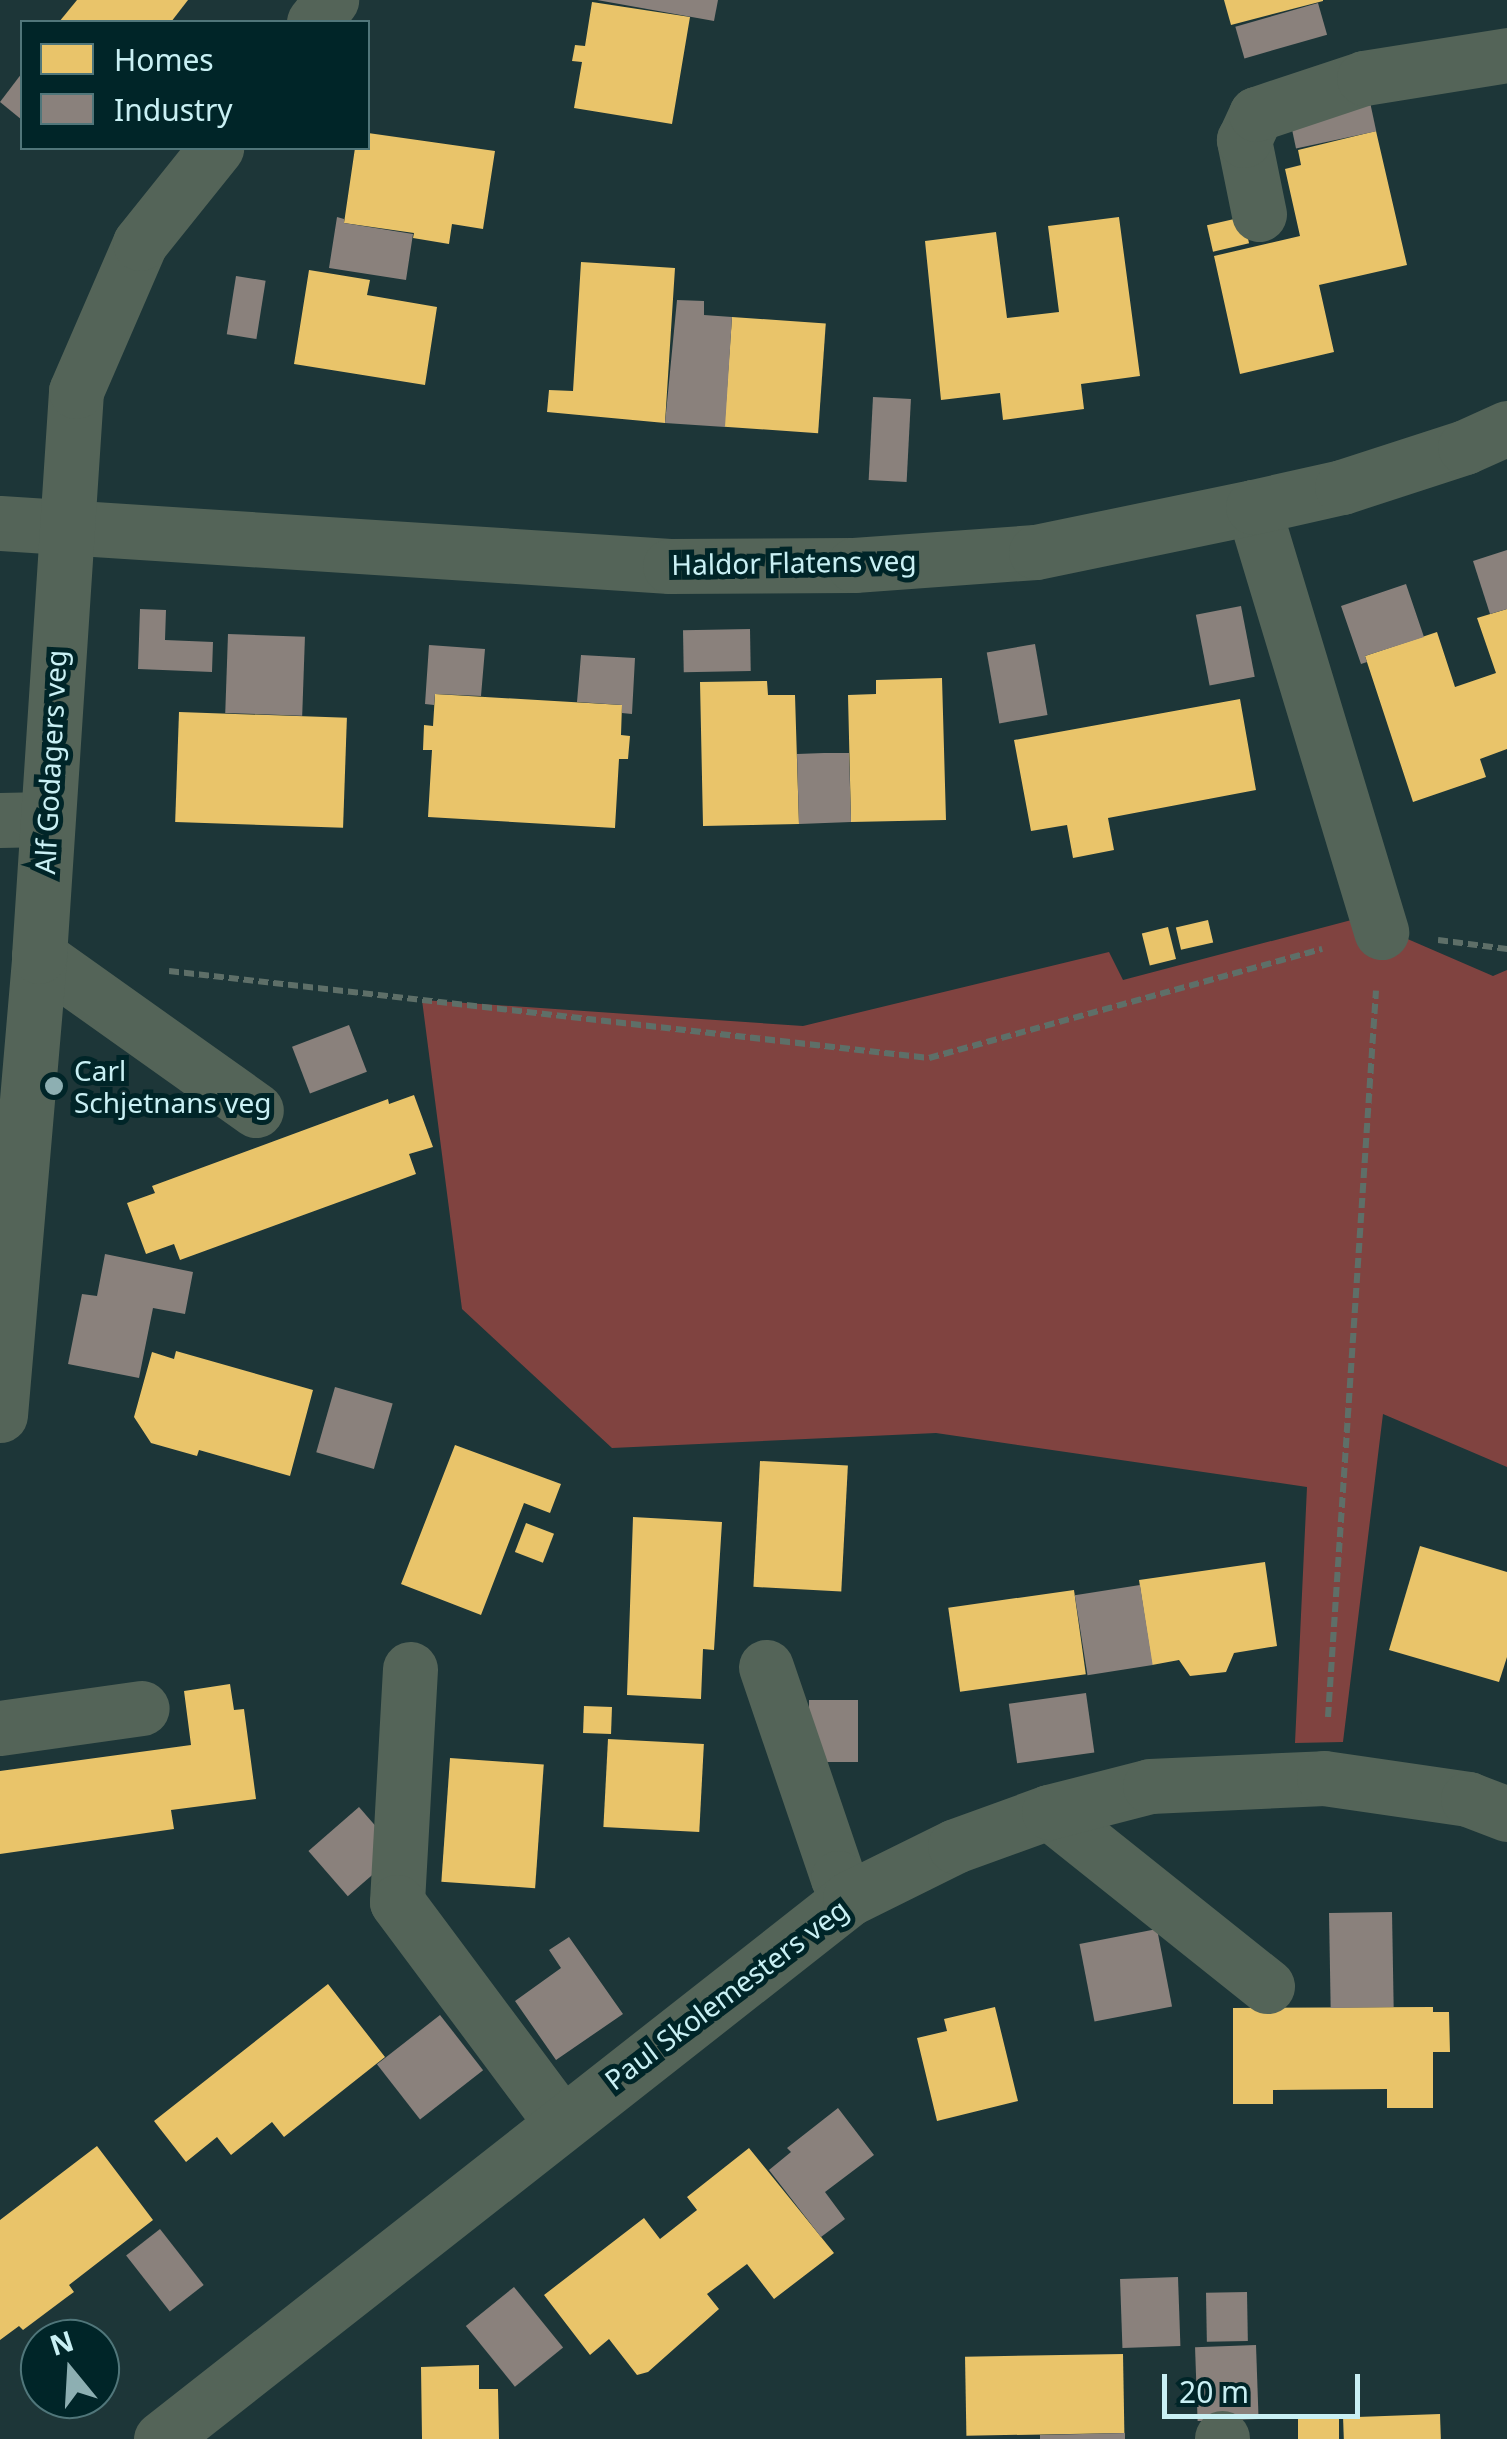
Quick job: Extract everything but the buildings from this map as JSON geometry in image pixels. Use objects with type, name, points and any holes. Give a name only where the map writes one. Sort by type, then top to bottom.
[{"type":"street","points":[[316,20],[332,0]]},
{"type":"street","points":[[1259,214],[1244,140],[1256,114],[1364,78],[1507,54]]},
{"type":"street","name":"Alf Godagers veg","points":[[0,1412],[39,956],[23,820],[64,524],[76,391],[140,244],[214,150]]},
{"type":"street","name":"Haldor Flatens veg","points":[[64,524],[670,566],[854,565],[1036,552],[1253,507],[1342,487],[1465,447],[1507,428]]},
{"type":"street","points":[[1253,507],[1380,932]]},
{"type":"street","points":[[0,523],[64,524]]},
{"type":"street","points":[[39,956],[256,1110]]},
{"type":"street","points":[[766,1667],[838,1878],[850,1898]]},
{"type":"street","points":[[410,1670],[398,1902],[560,2121]]},
{"type":"street","points":[[0,1728],[142,1708]]},
{"type":"street","name":"Paul Skolemesters veg","points":[[161,2439],[560,2121],[850,1898],[955,1846],[1049,1812],[1150,1786],[1324,1778],[1468,1800],[1507,1814]]},
{"type":"street","points":[[1049,1812],[1267,1986]]},
{"type":"path","points":[[1324,1778],[1380,932]]},
{"type":"path","points":[[154,970],[929,1058],[1380,932],[1507,949]]},
{"type":"shaded area","points":[[1359,918],[1493,976],[1507,970],[1507,1467],[1383,1414],[1343,1742],[1295,1743],[1307,1487],[936,1433],[612,1448],[462,1309],[422,1000],[803,1026],[1109,952],[1123,980]]},
{"type":"place","name":"Carl Schjetnans veg","points":[[54,1086]]}]
